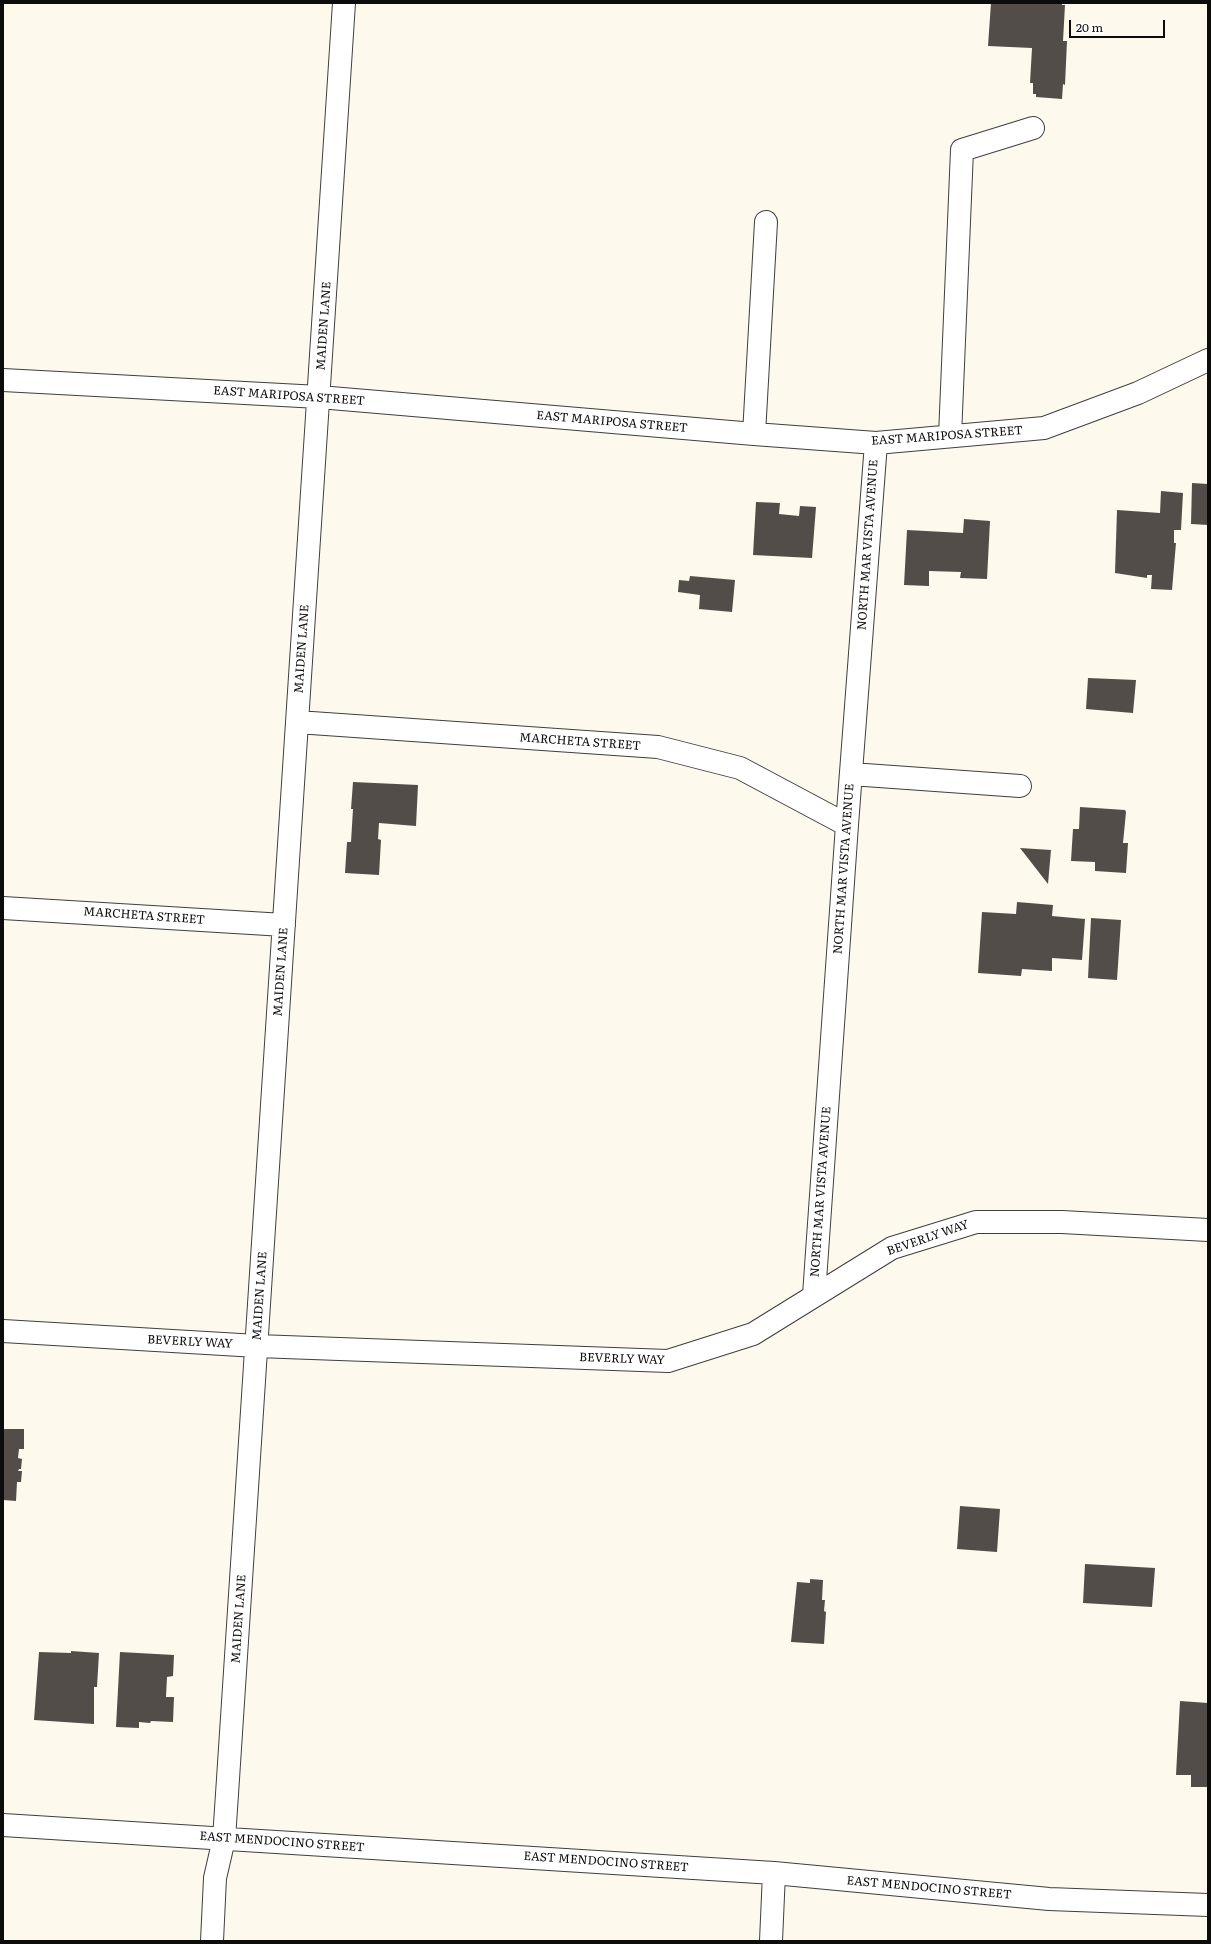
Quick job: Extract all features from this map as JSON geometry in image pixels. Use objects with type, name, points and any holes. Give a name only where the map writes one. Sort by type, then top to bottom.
[{"type":"street","name":"MAIDEN LANE","points":[[212,1941],[215,1878],[224,1839],[344,3]]},
{"type":"street","points":[[950,436],[962,150],[1033,128]]},
{"type":"street","points":[[754,434],[766,222]]},
{"type":"street","name":"EAST MARIPOSA STREET","points":[[3,380],[319,397],[876,443],[1044,428],[1138,393],[1208,360]]},
{"type":"street","name":"NORTH MAR VISTA AVENUE","points":[[814,1294],[876,443]]},
{"type":"street","name":"MARCHETA STREET","points":[[297,722],[658,747],[740,768],[847,825]]},
{"type":"street","points":[[851,774],[1020,786]]},
{"type":"street","name":"MARCHETA STREET","points":[[3,908],[284,925]]},
{"type":"street","name":"BEVERLY WAY","points":[[3,1331],[257,1346],[668,1361],[753,1334],[814,1294],[892,1248],[976,1222],[1062,1222],[1208,1230]]},
{"type":"street","name":"EAST MENDOCINO STREET","points":[[3,1825],[774,1873],[1049,1899],[1208,1905]]},
{"type":"street","points":[[771,1941],[774,1873]]},
{"type":"building","points":[[991,3],[1062,3],[1062,5],[1065,5],[1063,41],[1067,41],[1065,85],[1063,84],[1062,99],[1036,97],[1036,94],[1033,94],[1033,83],[1030,83],[1032,48],[988,46]]},
{"type":"building","points":[[1192,483],[1208,484],[1208,525],[1191,524]]},
{"type":"building","points":[[1161,491],[1183,493],[1181,530],[1174,530],[1174,543],[1176,543],[1172,590],[1151,589],[1152,575],[1147,575],[1147,578],[1115,573],[1117,510],[1160,513]]},
{"type":"building","points":[[756,502],[780,503],[779,514],[799,516],[800,506],[816,507],[812,558],[753,555]]},
{"type":"building","points":[[964,519],[990,521],[987,579],[960,578],[961,572],[929,571],[929,586],[904,585],[907,530],[963,533]]},
{"type":"building","points":[[690,576],[735,580],[732,612],[699,609],[700,595],[678,592],[679,580],[689,581]]},
{"type":"building","points":[[1088,678],[1136,680],[1133,713],[1086,709]]},
{"type":"building","points":[[353,782],[418,785],[416,826],[379,823],[378,839],[381,840],[379,875],[345,873],[347,842],[351,842]]},
{"type":"building","points":[[1080,807],[1125,810],[1123,843],[1128,843],[1126,873],[1095,871],[1095,862],[1071,861],[1073,829],[1079,829]]},
{"type":"building","points":[[1020,848],[1051,850],[1048,884]]},
{"type":"building","points":[[1017,902],[1053,905],[1052,916],[1085,919],[1082,960],[1052,958],[1052,971],[1022,969],[1021,976],[978,973],[982,912],[1016,914]]},
{"type":"building","points":[[1091,918],[1121,920],[1117,980],[1088,978]]},
{"type":"building","points":[[3,1429],[24,1429],[24,1449],[19,1449],[18,1458],[22,1459],[21,1469],[18,1471],[22,1471],[21,1482],[17,1482],[16,1501],[3,1500]]},
{"type":"building","points":[[960,1506],[1000,1509],[997,1552],[957,1549]]},
{"type":"building","points":[[1085,1564],[1155,1568],[1152,1607],[1083,1603]]},
{"type":"building","points":[[810,1579],[823,1580],[822,1600],[825,1600],[824,1611],[826,1612],[824,1644],[791,1642],[797,1582],[810,1583]]},
{"type":"building","points":[[71,1651],[99,1653],[97,1687],[94,1687],[94,1724],[34,1720],[39,1652],[71,1653]]},
{"type":"building","points":[[120,1652],[174,1655],[173,1676],[167,1677],[166,1697],[174,1697],[173,1722],[139,1722],[139,1728],[116,1727]]},
{"type":"building","points":[[1180,1701],[1208,1703],[1208,1787],[1191,1787],[1191,1775],[1176,1775]]}]
